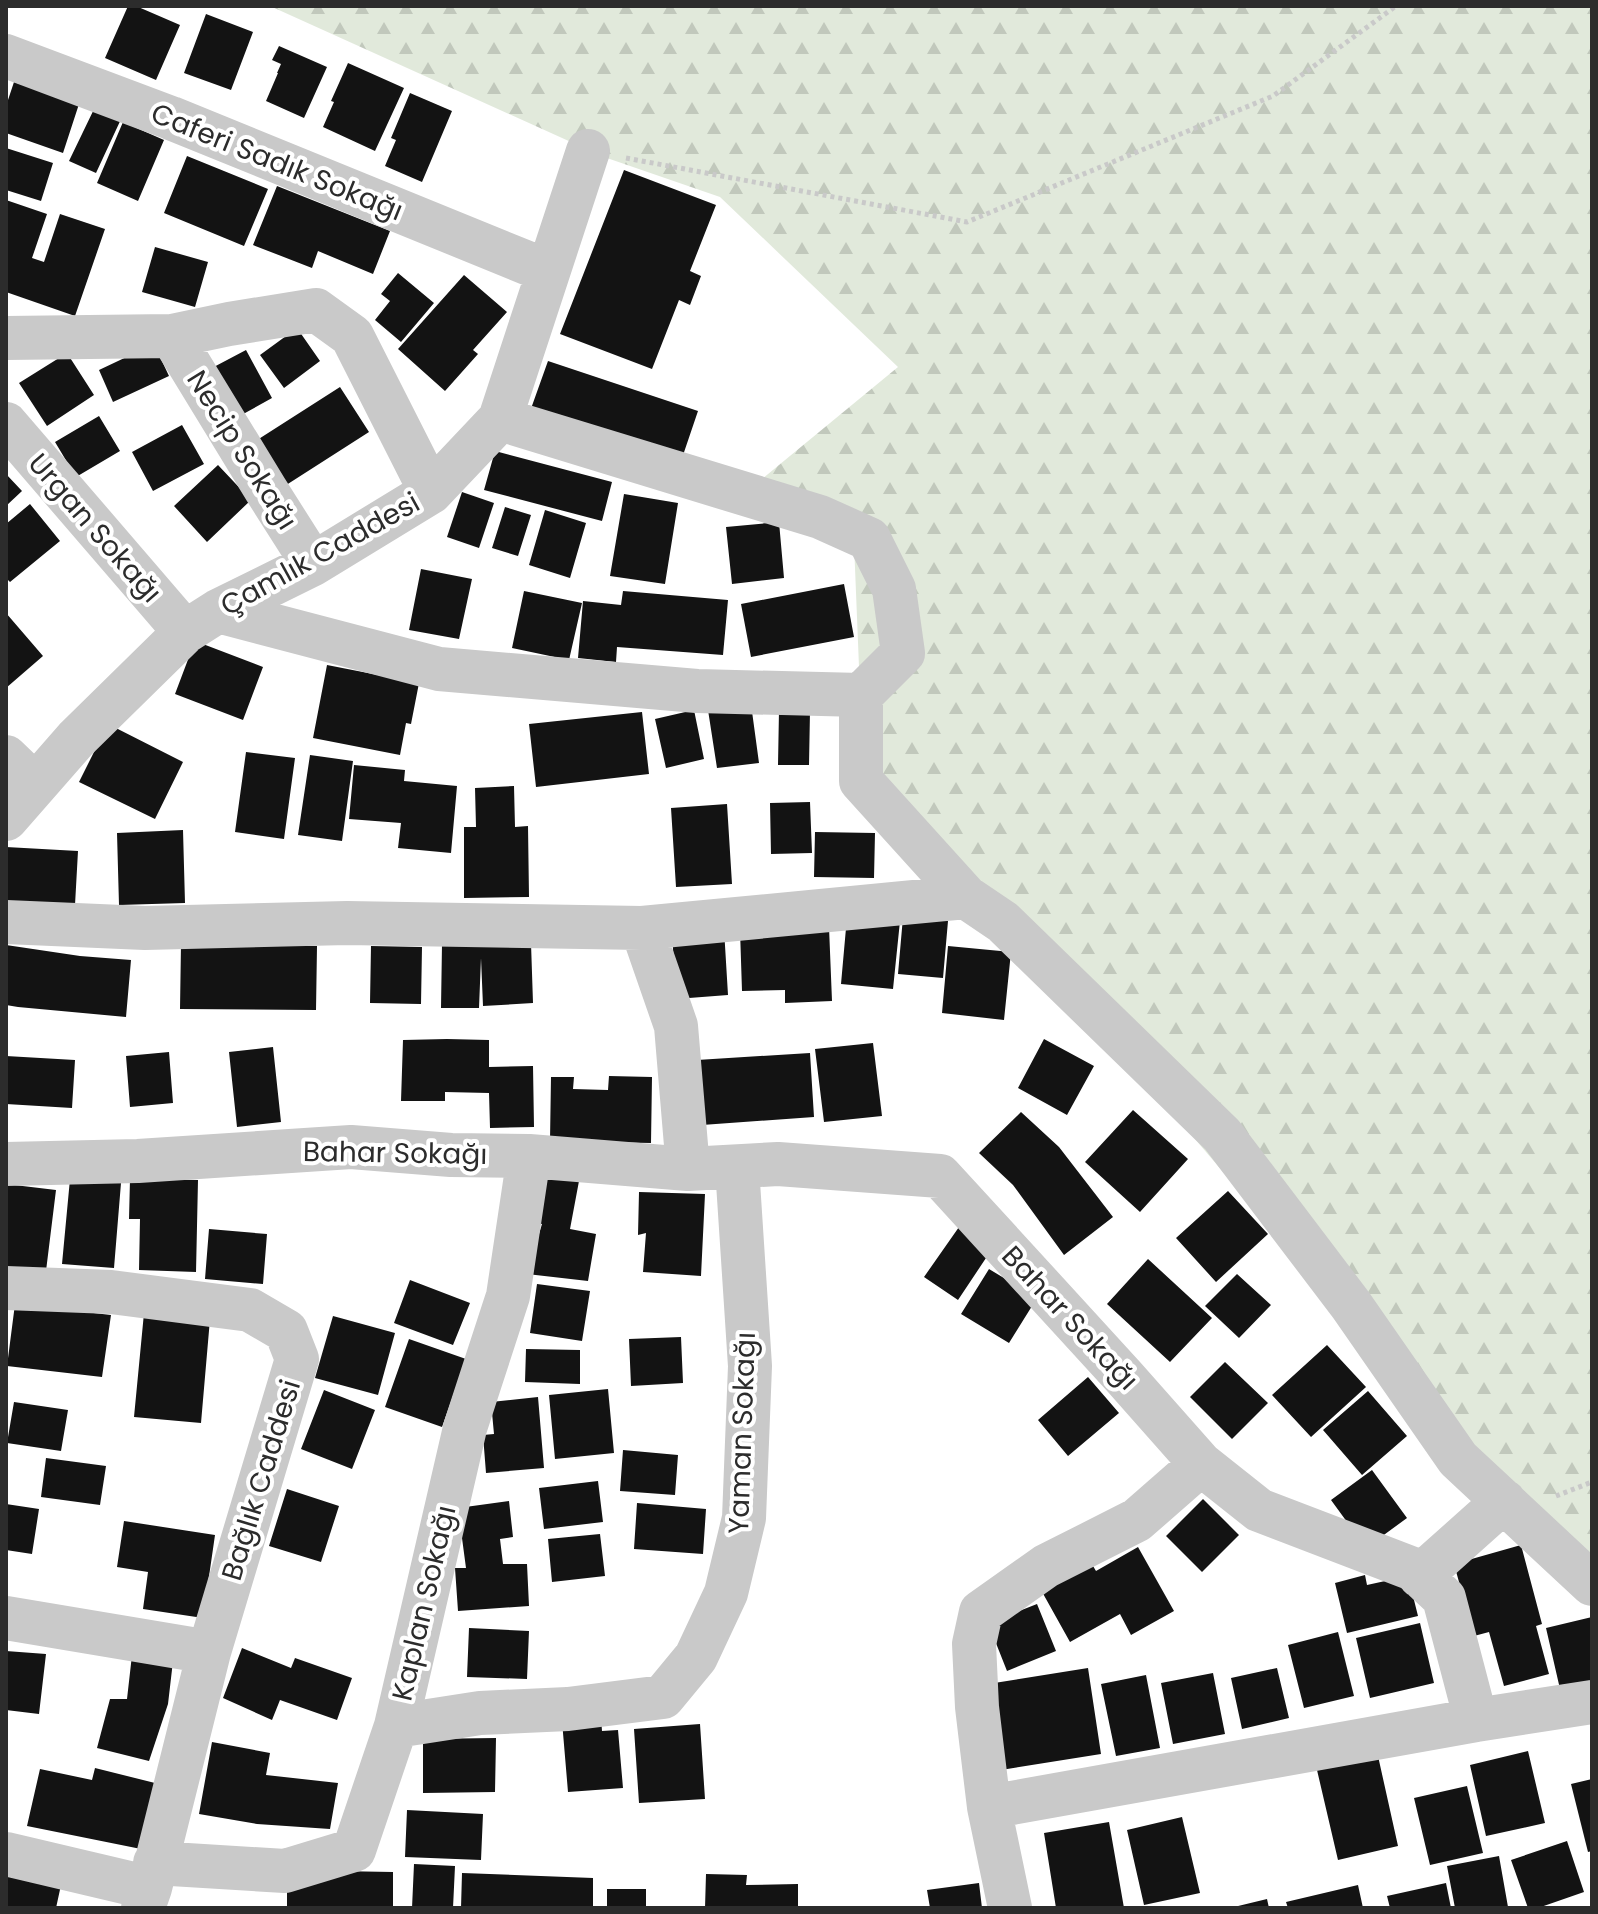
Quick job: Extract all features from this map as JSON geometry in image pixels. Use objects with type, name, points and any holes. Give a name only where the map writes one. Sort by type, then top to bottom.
[{"type":"street","name":"Caferi Sadık Sokağı","points":[[8,62],[186,124],[547,271]]},
{"type":"street","name":"Çamlık Caddesi","points":[[6,819],[21,771],[76,739],[202,621],[313,564],[431,492],[500,419],[588,151]]},
{"type":"street","points":[[6,338],[172,336],[316,310],[352,336],[431,492]]},
{"type":"street","name":"Necip Sokağı","points":[[172,336],[313,564]]},
{"type":"street","points":[[500,419],[820,517],[869,539],[894,589],[903,653],[861,695],[861,781],[966,897],[1003,922],[1222,1135],[1351,1305],[1458,1459],[1592,1584]]},
{"type":"street","name":"Urgan Sokağı","points":[[6,424],[202,621]]},
{"type":"street","points":[[202,621],[439,669],[697,691],[861,695]]},
{"type":"street","points":[[6,922],[145,928],[347,923],[642,928],[966,897]]},
{"type":"street","points":[[642,928],[676,1026],[688,1169]]},
{"type":"street","name":"Bahar Sokağı","points":[[6,1164],[138,1161],[351,1147],[451,1155],[529,1156],[688,1169],[778,1164],[940,1176],[1201,1464],[1259,1510],[1413,1569],[1444,1598],[1476,1720]]},
{"type":"street","name":"Kaplan Sokağı","points":[[149,1886],[285,1871],[354,1850],[396,1726],[465,1428],[508,1296],[529,1156]]},
{"type":"street","name":"Yaman Sokağı","points":[[396,1726],[480,1713],[568,1709],[663,1697],[696,1657],[726,1593],[744,1518],[750,1366],[737,1167]]},
{"type":"street","name":"Bağlık Caddesi","points":[[6,1288],[111,1292],[250,1310],[286,1331],[297,1359],[209,1652],[149,1886]]},
{"type":"street","points":[[1010,1908],[989,1807],[977,1707],[974,1644],[981,1612],[1046,1566],[1137,1520],[1201,1464]]},
{"type":"street","points":[[1420,1576],[1504,1501]]},
{"type":"street","points":[[6,1618],[209,1652]]},
{"type":"street","points":[[989,1807],[1592,1702]]},
{"type":"street","points":[[6,1854],[149,1886]]},
{"type":"path","points":[[588,151],[967,222],[1273,96],[1396,6]]},
{"type":"green space","points":[[270,6],[1592,6],[1592,1604],[984,892],[863,766],[854,543],[756,484],[898,367],[720,197],[604,157]]},
{"type":"building","points":[[128,6],[136,6],[180,25],[156,80],[105,58]]},
{"type":"building","points":[[206,14],[253,32],[231,90],[184,73]]},
{"type":"building","points":[[279,46],[327,67],[304,118],[266,101],[281,64],[272,60]]},
{"type":"building","points":[[348,63],[404,88],[375,151],[323,127]]},
{"type":"building","points":[[14,82],[79,104],[63,153],[6,133],[6,106]]},
{"type":"building","points":[[410,93],[452,111],[422,182],[385,166],[396,140],[391,138]]},
{"type":"building","points":[[96,105],[122,117],[96,173],[69,161]]},
{"type":"building","points":[[123,122],[164,140],[138,201],[97,183]]},
{"type":"building","points":[[6,148],[53,163],[41,201],[6,190]]},
{"type":"building","points":[[187,156],[268,189],[244,246],[164,213]]},
{"type":"building","points":[[624,170],[716,205],[690,271],[701,276],[690,305],[679,300],[652,369],[560,334]]},
{"type":"building","points":[[277,186],[390,231],[373,274],[318,251],[312,268],[253,245]]},
{"type":"building","points":[[6,200],[47,214],[32,258],[44,262],[60,214],[105,229],[75,316],[6,292]]},
{"type":"building","points":[[155,247],[208,262],[195,307],[142,292]]},
{"type":"building","points":[[398,273],[434,303],[401,342],[375,320],[390,301],[381,294]]},
{"type":"building","points":[[464,275],[507,312],[473,350],[478,354],[445,391],[398,349]]},
{"type":"building","points":[[297,328],[320,361],[284,388],[260,355]]},
{"type":"building","points":[[154,344],[169,376],[113,402],[99,370]]},
{"type":"building","points":[[246,350],[272,398],[236,418],[210,369]]},
{"type":"building","points":[[67,353],[94,395],[47,426],[19,383]]},
{"type":"building","points":[[548,361],[698,411],[679,467],[528,417]]},
{"type":"building","points":[[340,387],[369,432],[280,489],[251,444]]},
{"type":"building","points":[[99,416],[120,451],[76,477],[55,442]]},
{"type":"building","points":[[182,425],[204,464],[153,491],[132,452]]},
{"type":"building","points":[[495,451],[612,482],[602,521],[484,490]]},
{"type":"building","points":[[218,465],[251,500],[207,542],[174,506]]},
{"type":"building","points":[[6,474],[22,491],[6,506]]},
{"type":"building","points":[[462,492],[494,503],[479,548],[447,537]]},
{"type":"building","points":[[624,494],[678,503],[665,584],[610,576]]},
{"type":"building","points":[[30,504],[60,541],[10,582],[6,578],[6,524]]},
{"type":"building","points":[[505,507],[531,515],[518,556],[492,548]]},
{"type":"building","points":[[545,510],[586,523],[570,578],[529,565]]},
{"type":"building","points":[[779,522],[784,578],[732,584],[726,527]]},
{"type":"building","points":[[421,569],[472,579],[459,639],[409,630]]},
{"type":"building","points":[[844,584],[854,637],[751,657],[741,604]]},
{"type":"building","points":[[524,591],[582,603],[569,660],[512,648]]},
{"type":"building","points":[[623,591],[728,600],[723,655],[617,647],[616,662],[578,658],[583,601],[621,605]]},
{"type":"building","points":[[6,613],[43,656],[6,688]]},
{"type":"building","points":[[195,641],[263,667],[243,720],[175,694]]},
{"type":"building","points":[[327,665],[419,683],[411,724],[406,723],[400,755],[313,738]]},
{"type":"building","points":[[751,704],[759,763],[717,768],[708,710]]},
{"type":"building","points":[[694,710],[704,759],[666,768],[655,719]]},
{"type":"building","points":[[779,710],[810,711],[809,765],[778,765]]},
{"type":"building","points":[[642,712],[649,774],[536,787],[529,724]]},
{"type":"building","points":[[108,724],[183,762],[155,819],[79,782]]},
{"type":"building","points":[[246,752],[295,758],[284,839],[235,832]]},
{"type":"building","points":[[310,755],[353,761],[342,841],[298,835]]},
{"type":"building","points":[[354,765],[405,770],[404,781],[457,786],[451,853],[398,848],[401,823],[349,819]]},
{"type":"building","points":[[514,786],[515,827],[528,826],[529,897],[464,898],[464,827],[476,827],[475,788]]},
{"type":"building","points":[[810,802],[812,853],[771,854],[770,803]]},
{"type":"building","points":[[727,804],[732,884],[676,887],[671,808]]},
{"type":"building","points":[[183,830],[185,903],[119,905],[117,833]]},
{"type":"building","points":[[815,832],[875,833],[874,878],[814,877]]},
{"type":"building","points":[[6,847],[78,851],[75,905],[6,901]]},
{"type":"building","points":[[847,917],[900,921],[893,989],[841,984]]},
{"type":"building","points":[[903,917],[948,921],[943,978],[898,974]]},
{"type":"building","points":[[829,927],[832,1001],[785,1003],[785,990],[742,991],[740,930]]},
{"type":"building","points":[[724,929],[728,995],[676,999],[672,932]]},
{"type":"building","points":[[531,943],[533,1003],[483,1006],[481,958],[479,1008],[441,1008],[442,944]]},
{"type":"building","points":[[181,944],[317,946],[316,1010],[180,1009]]},
{"type":"building","points":[[6,945],[131,960],[126,1017],[6,1005]]},
{"type":"building","points":[[371,946],[422,947],[421,1004],[370,1003]]},
{"type":"building","points":[[948,946],[1011,952],[1004,1020],[942,1013]]},
{"type":"building","points":[[1044,1039],[1094,1066],[1067,1115],[1018,1088]]},
{"type":"building","points":[[403,1040],[489,1040],[489,1067],[533,1066],[534,1127],[490,1128],[489,1093],[445,1092],[445,1101],[401,1101]]},
{"type":"building","points":[[873,1043],[882,1116],[824,1122],[815,1049]]},
{"type":"building","points":[[273,1047],[281,1122],[237,1127],[229,1052]]},
{"type":"building","points":[[169,1052],[173,1103],[130,1107],[126,1056]]},
{"type":"building","points":[[810,1053],[814,1117],[702,1125],[697,1060]]},
{"type":"building","points":[[6,1056],[75,1060],[72,1108],[6,1104]]},
{"type":"building","points":[[609,1076],[652,1077],[651,1143],[550,1141],[551,1077],[574,1077],[573,1089],[608,1090]]},
{"type":"building","points":[[1133,1110],[1188,1159],[1140,1212],[1085,1162]]},
{"type":"building","points":[[1021,1112],[1059,1147],[1113,1217],[1064,1255],[1013,1185],[979,1153]]},
{"type":"building","points":[[540,1174],[579,1181],[570,1229],[596,1234],[588,1281],[527,1274],[542,1224],[531,1222]]},
{"type":"building","points":[[70,1179],[121,1183],[114,1268],[62,1264]]},
{"type":"building","points":[[130,1179],[198,1180],[196,1272],[139,1270],[140,1219],[129,1219]]},
{"type":"building","points":[[6,1184],[56,1190],[46,1271],[6,1267]]},
{"type":"building","points":[[1228,1191],[1268,1234],[1216,1282],[1176,1238]]},
{"type":"building","points":[[639,1192],[705,1194],[701,1276],[643,1272],[646,1233],[638,1235]]},
{"type":"building","points":[[959,1227],[992,1249],[958,1300],[924,1277]]},
{"type":"building","points":[[209,1229],[267,1234],[263,1284],[205,1279]]},
{"type":"building","points":[[1148,1259],[1212,1318],[1170,1362],[1107,1304]]},
{"type":"building","points":[[989,1269],[1037,1298],[1009,1343],[961,1314]]},
{"type":"building","points":[[1237,1274],[1271,1305],[1239,1338],[1205,1306]]},
{"type":"building","points":[[410,1280],[470,1303],[453,1345],[394,1323]]},
{"type":"building","points":[[537,1284],[590,1291],[582,1341],[530,1333]]},
{"type":"building","points":[[15,1304],[111,1315],[102,1377],[7,1366]]},
{"type":"building","points":[[144,1313],[210,1319],[201,1423],[134,1417]]},
{"type":"building","points":[[333,1316],[395,1333],[378,1395],[315,1378]]},
{"type":"building","points":[[681,1337],[683,1383],[631,1386],[629,1339]]},
{"type":"building","points":[[409,1339],[466,1359],[442,1427],[385,1407]]},
{"type":"building","points":[[1327,1345],[1366,1387],[1311,1437],[1272,1395]]},
{"type":"building","points":[[526,1349],[580,1350],[580,1384],[525,1382]]},
{"type":"building","points":[[1225,1362],[1268,1403],[1232,1439],[1190,1397]]},
{"type":"building","points":[[1088,1377],[1119,1413],[1068,1456],[1038,1420]]},
{"type":"building","points":[[608,1389],[614,1453],[555,1459],[549,1395]]},
{"type":"building","points":[[324,1390],[375,1410],[352,1469],[301,1449]]},
{"type":"building","points":[[1368,1391],[1407,1436],[1362,1475],[1323,1430]]},
{"type":"building","points":[[538,1397],[544,1468],[486,1473],[483,1435],[494,1434],[491,1402]]},
{"type":"building","points":[[14,1402],[68,1410],[61,1451],[7,1443]]},
{"type":"building","points":[[623,1450],[678,1455],[675,1495],[620,1491]]},
{"type":"building","points":[[46,1458],[106,1466],[100,1505],[41,1497]]},
{"type":"building","points":[[1372,1470],[1407,1518],[1366,1548],[1331,1500]]},
{"type":"building","points":[[598,1481],[603,1522],[544,1529],[539,1488]]},
{"type":"building","points":[[287,1489],[339,1506],[321,1562],[269,1546]]},
{"type":"building","points":[[1203,1499],[1239,1535],[1202,1572],[1166,1536]]},
{"type":"building","points":[[509,1501],[513,1537],[500,1539],[503,1564],[527,1564],[529,1606],[458,1611],[455,1568],[466,1568],[458,1508]]},
{"type":"building","points":[[637,1503],[706,1509],[703,1554],[634,1549]]},
{"type":"building","points":[[6,1504],[39,1509],[32,1554],[6,1550]]},
{"type":"building","points":[[124,1521],[215,1535],[203,1618],[143,1609],[148,1572],[117,1567]]},
{"type":"building","points":[[600,1534],[605,1576],[552,1582],[548,1539]]},
{"type":"building","points":[[1521,1545],[1542,1624],[1536,1626],[1549,1674],[1504,1686],[1489,1632],[1474,1636],[1454,1564]]},
{"type":"building","points":[[1138,1547],[1174,1611],[1131,1635],[1120,1614],[1070,1642],[1041,1590],[1090,1561],[1096,1571]]},
{"type":"building","points":[[1365,1575],[1367,1585],[1408,1576],[1418,1616],[1347,1633],[1335,1583]]},
{"type":"building","points":[[1037,1604],[1056,1651],[1007,1671],[988,1623]]},
{"type":"building","points":[[1592,1617],[1592,1682],[1560,1689],[1546,1628]]},
{"type":"building","points":[[1420,1623],[1434,1683],[1370,1698],[1356,1638]]},
{"type":"building","points":[[469,1628],[529,1631],[527,1679],[467,1677]]},
{"type":"building","points":[[1338,1632],[1354,1696],[1304,1708],[1288,1645]]},
{"type":"building","points":[[242,1648],[291,1668],[295,1658],[352,1678],[337,1720],[280,1700],[272,1720],[223,1698]]},
{"type":"building","points":[[6,1651],[46,1654],[39,1714],[6,1710]]},
{"type":"building","points":[[132,1655],[173,1661],[168,1704],[149,1761],[97,1748],[110,1699],[127,1699]]},
{"type":"building","points":[[1088,1668],[1101,1754],[1001,1770],[988,1684]]},
{"type":"building","points":[[1277,1668],[1289,1718],[1242,1729],[1231,1678]]},
{"type":"building","points":[[1213,1673],[1225,1734],[1173,1744],[1161,1683]]},
{"type":"building","points":[[1146,1675],[1160,1748],[1116,1756],[1101,1684]]},
{"type":"building","points":[[601,1717],[602,1731],[618,1730],[623,1788],[568,1792],[562,1721]]},
{"type":"building","points":[[700,1724],[705,1799],[639,1803],[634,1729]]},
{"type":"building","points":[[496,1738],[495,1792],[423,1793],[423,1739]]},
{"type":"building","points":[[212,1742],[270,1753],[266,1775],[338,1783],[330,1829],[257,1824],[199,1814]]},
{"type":"building","points":[[1528,1751],[1545,1823],[1486,1836],[1470,1765]]},
{"type":"building","points":[[1378,1756],[1398,1846],[1338,1860],[1317,1770]]},
{"type":"building","points":[[95,1768],[155,1783],[141,1849],[27,1826],[40,1769],[92,1780]]},
{"type":"building","points":[[1592,1779],[1592,1851],[1588,1852],[1571,1784]]},
{"type":"building","points":[[1467,1786],[1483,1853],[1430,1865],[1414,1798]]},
{"type":"building","points":[[407,1810],[483,1814],[481,1860],[405,1857]]},
{"type":"building","points":[[1182,1817],[1200,1893],[1144,1905],[1127,1830]]},
{"type":"building","points":[[1109,1822],[1124,1908],[1056,1908],[1044,1833]]},
{"type":"building","points":[[1567,1841],[1584,1892],[1538,1908],[1528,1908],[1511,1860]]},
{"type":"building","points":[[1499,1856],[1508,1907],[1455,1908],[1447,1866]]},
{"type":"building","points":[[414,1864],[455,1866],[453,1908],[412,1908]]},
{"type":"building","points":[[336,1871],[393,1872],[393,1908],[287,1908],[287,1877]]},
{"type":"building","points":[[6,1873],[61,1885],[56,1908],[6,1908]]},
{"type":"building","points":[[462,1873],[593,1878],[593,1908],[461,1908]]},
{"type":"building","points":[[706,1874],[747,1875],[746,1885],[798,1884],[798,1908],[705,1908]]},
{"type":"building","points":[[979,1883],[982,1908],[930,1908],[927,1890]]},
{"type":"building","points":[[1446,1883],[1451,1908],[1390,1908],[1387,1896]]},
{"type":"building","points":[[1358,1885],[1363,1908],[1288,1908],[1286,1902]]},
{"type":"building","points":[[607,1889],[646,1889],[646,1908],[607,1908]]},
{"type":"building","points":[[1267,1899],[1269,1908],[1234,1908],[1234,1907]]}]
